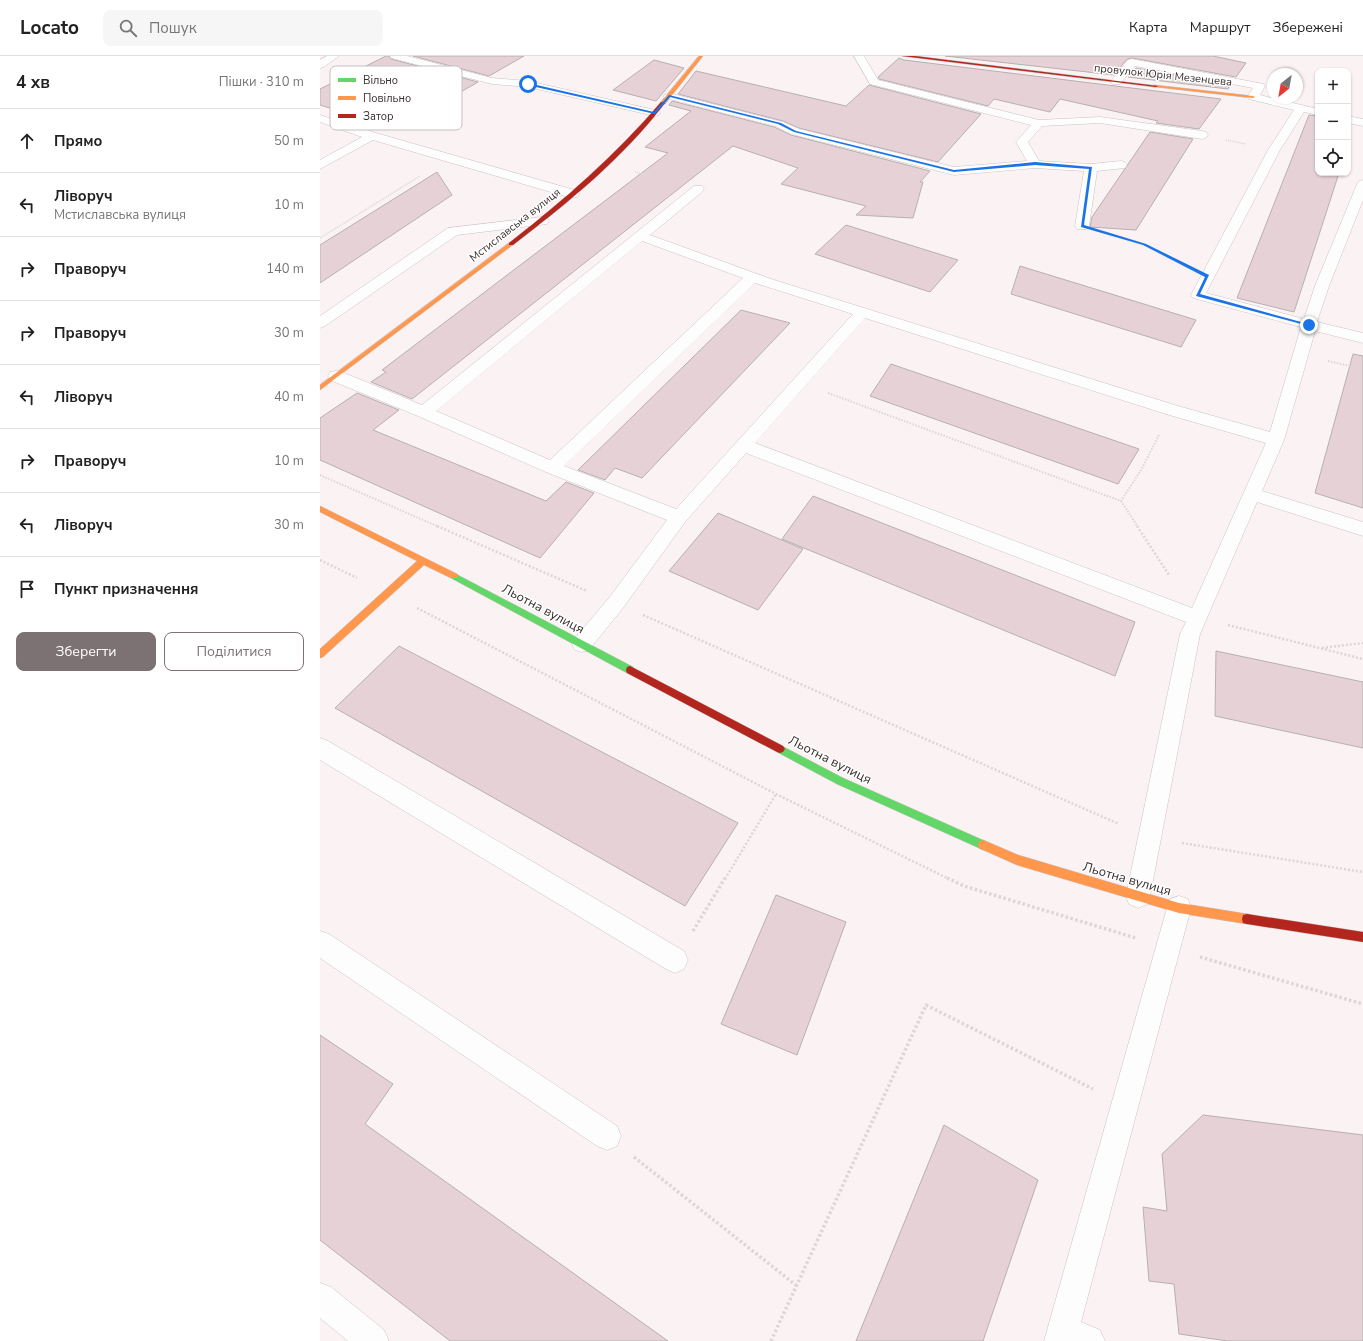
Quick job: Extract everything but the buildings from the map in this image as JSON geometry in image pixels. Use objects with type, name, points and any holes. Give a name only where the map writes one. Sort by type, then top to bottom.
[{"type":"street","name":"Мстиславська вулиця","points":[[320,388],[542,221],[606,164],[639,132],[702,56]]},
{"type":"street","name":"провулок Юрія Мезенцева","points":[[904,56],[933,58],[1116,82],[1253,97]]},
{"type":"street","name":"Льотна вулиця","points":[[320,509],[424,560],[840,781],[1017,860],[1179,908],[1363,938]]},
{"type":"street","points":[[320,654],[424,560]]},
{"type":"lane","points":[[320,65],[334,56]]},
{"type":"lane","points":[[395,56],[434,66]]},
{"type":"lane","points":[[860,56],[874,82],[1039,124],[1100,120],[1202,135]]},
{"type":"lane","points":[[1116,82],[1132,62],[1260,86],[1253,97],[1315,111]]},
{"type":"lane","points":[[462,73],[492,81],[528,84],[655,113]]},
{"type":"lane","points":[[669,96],[780,124],[795,132],[954,171],[1035,164],[1091,168],[1121,165]]},
{"type":"lane","points":[[1301,108],[1274,150],[1198,295],[1363,338]]},
{"type":"lane","points":[[320,118],[330,121]]},
{"type":"lane","points":[[1351,120],[1363,123]]},
{"type":"lane","points":[[1035,164],[1022,142],[1039,124]]},
{"type":"lane","points":[[355,130],[573,194]]},
{"type":"lane","points":[[320,165],[372,136]]},
{"type":"lane","points":[[1082,226],[1091,168]]},
{"type":"lane","points":[[1138,896],[1190,634],[1276,440],[1300,355],[1322,286],[1363,184]]},
{"type":"lane","points":[[424,412],[698,189]]},
{"type":"lane","points":[[320,323],[453,231],[542,221]]},
{"type":"lane","points":[[640,236],[754,277],[863,312],[1172,410],[1276,440]]},
{"type":"lane","points":[[552,468],[754,277]]},
{"type":"lane","points":[[582,644],[616,603],[679,517],[863,312]]},
{"type":"lane","points":[[336,376],[424,412],[552,468],[679,517]]},
{"type":"lane","points":[[744,446],[1197,618]]},
{"type":"lane","points":[[1252,494],[1363,529]]},
{"type":"lane","points":[[320,748],[675,960]]},
{"type":"lane","points":[[1071,1338],[1125,1105],[1179,908]]},
{"type":"lane","points":[[320,943],[607,1136]]},
{"type":"lane","points":[[320,1298],[373,1341]]},
{"type":"path","points":[[1202,135],[1274,150]]},
{"type":"path","points":[[606,164],[698,189]]},
{"type":"path","points":[[320,238],[422,175]]},
{"type":"path","points":[[1082,226],[1145,244],[1208,276]]},
{"type":"path","points":[[1300,355],[1363,369]]},
{"type":"path","points":[[800,383],[1121,502],[1197,618],[1363,659]]},
{"type":"path","points":[[1121,502],[1141,470],[1158,437]]},
{"type":"path","points":[[320,475],[616,603],[1150,838],[1363,872]]},
{"type":"path","points":[[320,560],[387,593],[763,788]]},
{"type":"path","points":[[1320,648],[1363,643]]},
{"type":"path","points":[[675,960],[776,794]]},
{"type":"path","points":[[771,1341],[926,1005],[1125,1105]]},
{"type":"path","points":[[607,1136],[797,1286]]},
{"type":"traffic: fast","points":[[454,576],[630,670]]},
{"type":"traffic: fast","points":[[780,749],[840,781],[983,845]]},
{"type":"traffic: slow","points":[[663,103],[701,56]]},
{"type":"traffic: slow","points":[[1156,86],[1253,97]]},
{"type":"traffic: slow","points":[[320,388],[511,244]]},
{"type":"traffic: slow","points":[[320,509],[454,576]]},
{"type":"traffic: slow","points":[[320,654],[424,560]]},
{"type":"traffic: slow","points":[[983,845],[1017,860],[1179,908],[1247,919]]},
{"type":"traffic: jam","points":[[904,56],[1156,86]]},
{"type":"traffic: jam","points":[[511,244],[552,212],[591,178],[628,142],[663,103]]},
{"type":"traffic: jam","points":[[630,670],[780,749]]},
{"type":"traffic: jam","points":[[1247,919],[1363,937]]},
{"type":"route","points":[[528,84],[655,113],[669,96],[780,124],[795,132],[954,171],[1035,164],[1091,168],[1082,226],[1145,244],[1208,276],[1198,295],[1309,325]]}]
